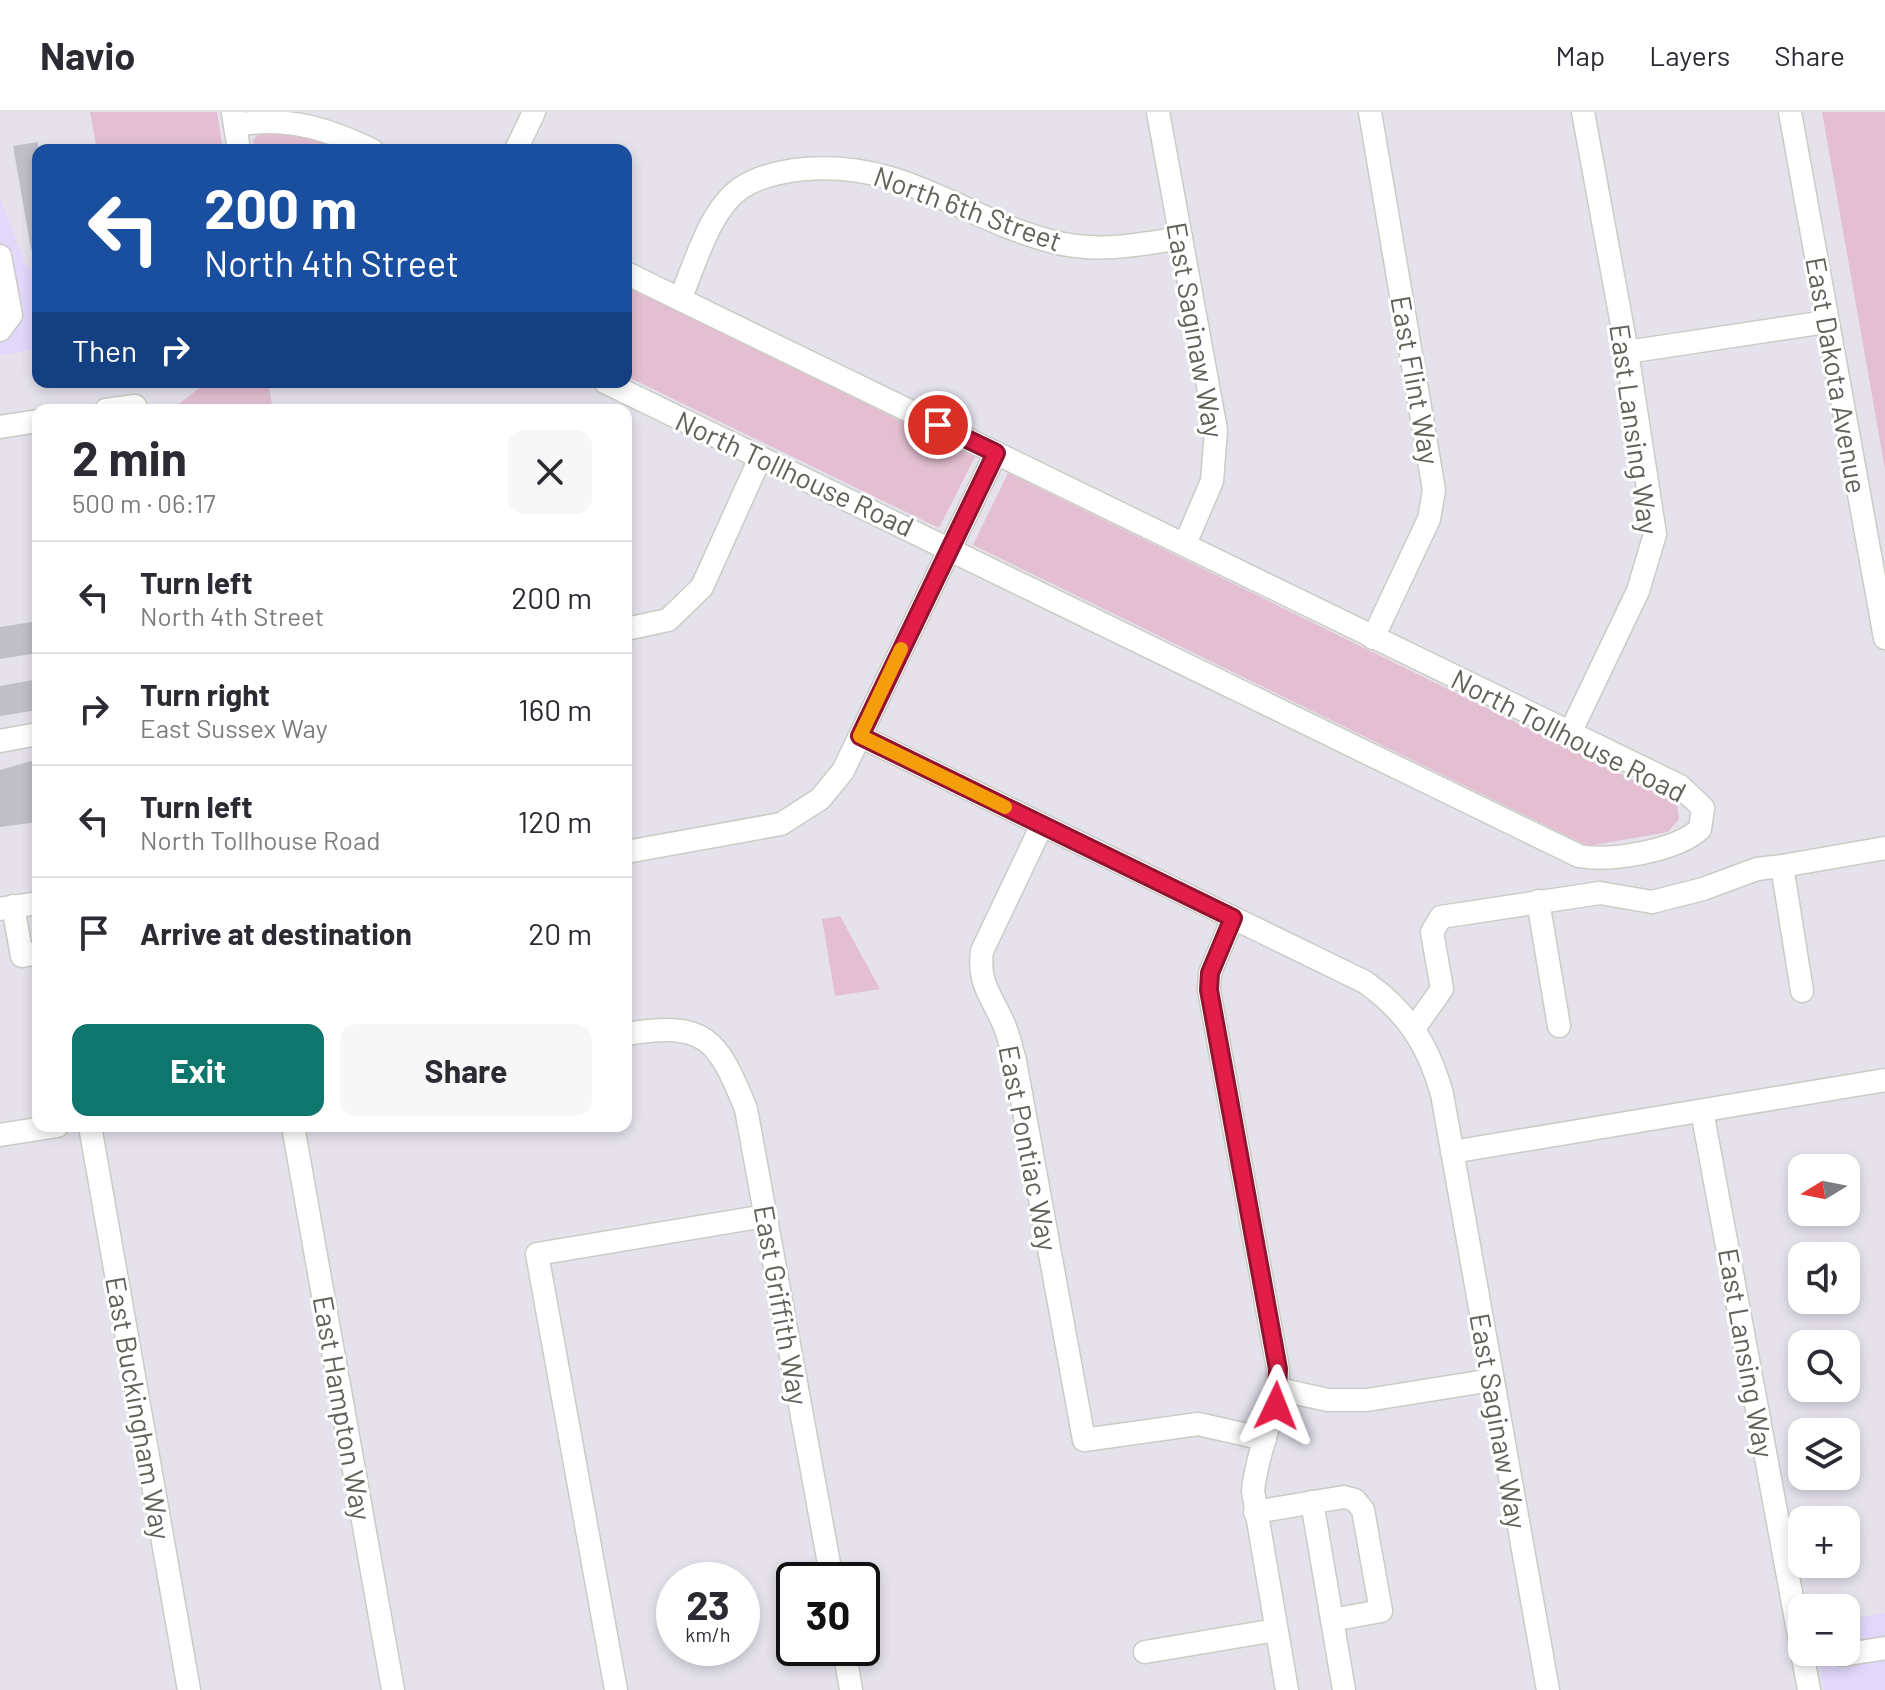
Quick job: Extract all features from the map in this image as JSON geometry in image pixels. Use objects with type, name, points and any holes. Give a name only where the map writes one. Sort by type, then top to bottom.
[{"type":"street","points":[[519,144],[534,112]]},
{"type":"street","name":"East Saginaw Way","points":[[1158,112],[1216,430],[1212,481],[1185,544]]},
{"type":"street","name":"East Flint Way","points":[[1370,112],[1434,490],[1429,519],[1373,638]]},
{"type":"street","name":"East Lansing Way","points":[[1570,733],[1638,591],[1655,534],[1627,352],[1583,112]]},
{"type":"street","name":"East Dakota Avenue","points":[[1790,112],[1826,322],[1882,606],[1885,638]]},
{"type":"street","points":[[238,144],[234,119],[302,122],[335,132],[360,144]]},
{"type":"street","name":"North 6th Street","points":[[680,299],[719,213],[740,189],[768,176],[795,170],[855,169],[933,182],[1020,232],[1057,243],[1124,248],[1181,238]]},
{"type":"street","points":[[0,330],[11,315],[1,267]]},
{"type":"street","name":"North Tollhouse Road","points":[[617,388],[950,547],[1579,856],[1595,859],[1676,845],[1700,829],[1703,808],[1693,795],[632,276]]},
{"type":"street","points":[[1627,352],[1826,322]]},
{"type":"street","points":[[0,427],[32,422]]},
{"type":"street","points":[[632,851],[781,824],[820,799],[843,771],[996,453]]},
{"type":"street","points":[[632,628],[668,620],[702,587],[760,458]]},
{"type":"street","points":[[0,741],[32,735]]},
{"type":"street","name":"East Saginaw Way","points":[[860,736],[1365,982],[1392,1001],[1415,1027],[1432,1058],[1452,1152],[1548,1690]]},
{"type":"street","name":"East Pontiac Way","points":[[1042,825],[982,951],[979,967],[982,984],[1001,1017],[1015,1061],[1084,1440],[1198,1424],[1265,1439]]},
{"type":"street","points":[[1415,1027],[1442,989],[1432,932],[1441,917],[1600,893],[1652,902],[1703,889],[1757,869],[1885,848]]},
{"type":"street","points":[[1782,866],[1802,991]]},
{"type":"street","points":[[1538,901],[1559,1026]]},
{"type":"street","points":[[20,956],[6,908],[32,904]]},
{"type":"street","points":[[1233,918],[1212,965],[1209,990],[1275,1354],[1278,1389],[1255,1472],[1255,1512],[1287,1690]]},
{"type":"street","name":"East Griffith Way","points":[[632,1033],[684,1029],[708,1040],[729,1068],[746,1109],[829,1562]]},
{"type":"street","points":[[1452,1152],[1885,1080]]},
{"type":"street","name":"East Lansing Way","points":[[1702,1111],[1809,1690]]},
{"type":"street","points":[[0,1135],[32,1130]]},
{"type":"street","name":"East Buckingham Way","points":[[91,1132],[189,1690]]},
{"type":"street","name":"East Hampton Way","points":[[294,1132],[393,1690]]},
{"type":"street","points":[[616,1690],[537,1254],[765,1216]]},
{"type":"street","points":[[1278,1389],[1328,1400],[1367,1400],[1492,1380]]},
{"type":"street","points":[[1255,1512],[1344,1497],[1355,1500],[1363,1510],[1381,1611],[1332,1620]]},
{"type":"street","points":[[1312,1502],[1344,1690]]},
{"type":"street","points":[[1145,1652],[1276,1630]]},
{"type":"street","points":[[1860,1652],[1885,1648]]},
{"type":"street","points":[[847,1666],[851,1690]]},
{"type":"shaded area","points":[[90,112],[217,112],[222,144],[96,144]]},
{"type":"shaded area","points":[[1822,112],[1885,112],[1885,469]]},
{"type":"shaded area","points":[[258,134],[300,136],[326,144],[254,144]]},
{"type":"shaded area","points":[[0,198],[25,263],[32,271],[32,350],[0,355]]},
{"type":"shaded area","points":[[632,289],[975,457],[939,528],[632,379]]},
{"type":"shaded area","points":[[199,388],[269,388],[272,404],[179,404]]},
{"type":"shaded area","points":[[1008,473],[1670,798],[1677,805],[1679,819],[1668,832],[1588,846],[973,545]]},
{"type":"shaded area","points":[[840,916],[880,989],[835,996],[822,919]]},
{"type":"shaded area","points":[[1885,1613],[1885,1690],[1824,1690],[1820,1666],[1860,1666],[1860,1617]]},
{"type":"building","points":[[38,142],[32,144],[32,249],[31,249],[13,146]]},
{"type":"building","points":[[32,622],[32,654],[0,659],[0,627]]},
{"type":"building","points":[[32,680],[32,711],[0,716],[0,686]]},
{"type":"building","points":[[32,761],[32,823],[0,827],[0,770]]},
{"type":"slow traffic","points":[[901,649],[860,736],[1005,807]]},
{"type":"route","points":[[938,425],[996,453],[860,736],[1233,918],[1215,957],[1209,990],[1278,1369],[1276,1406]]}]
